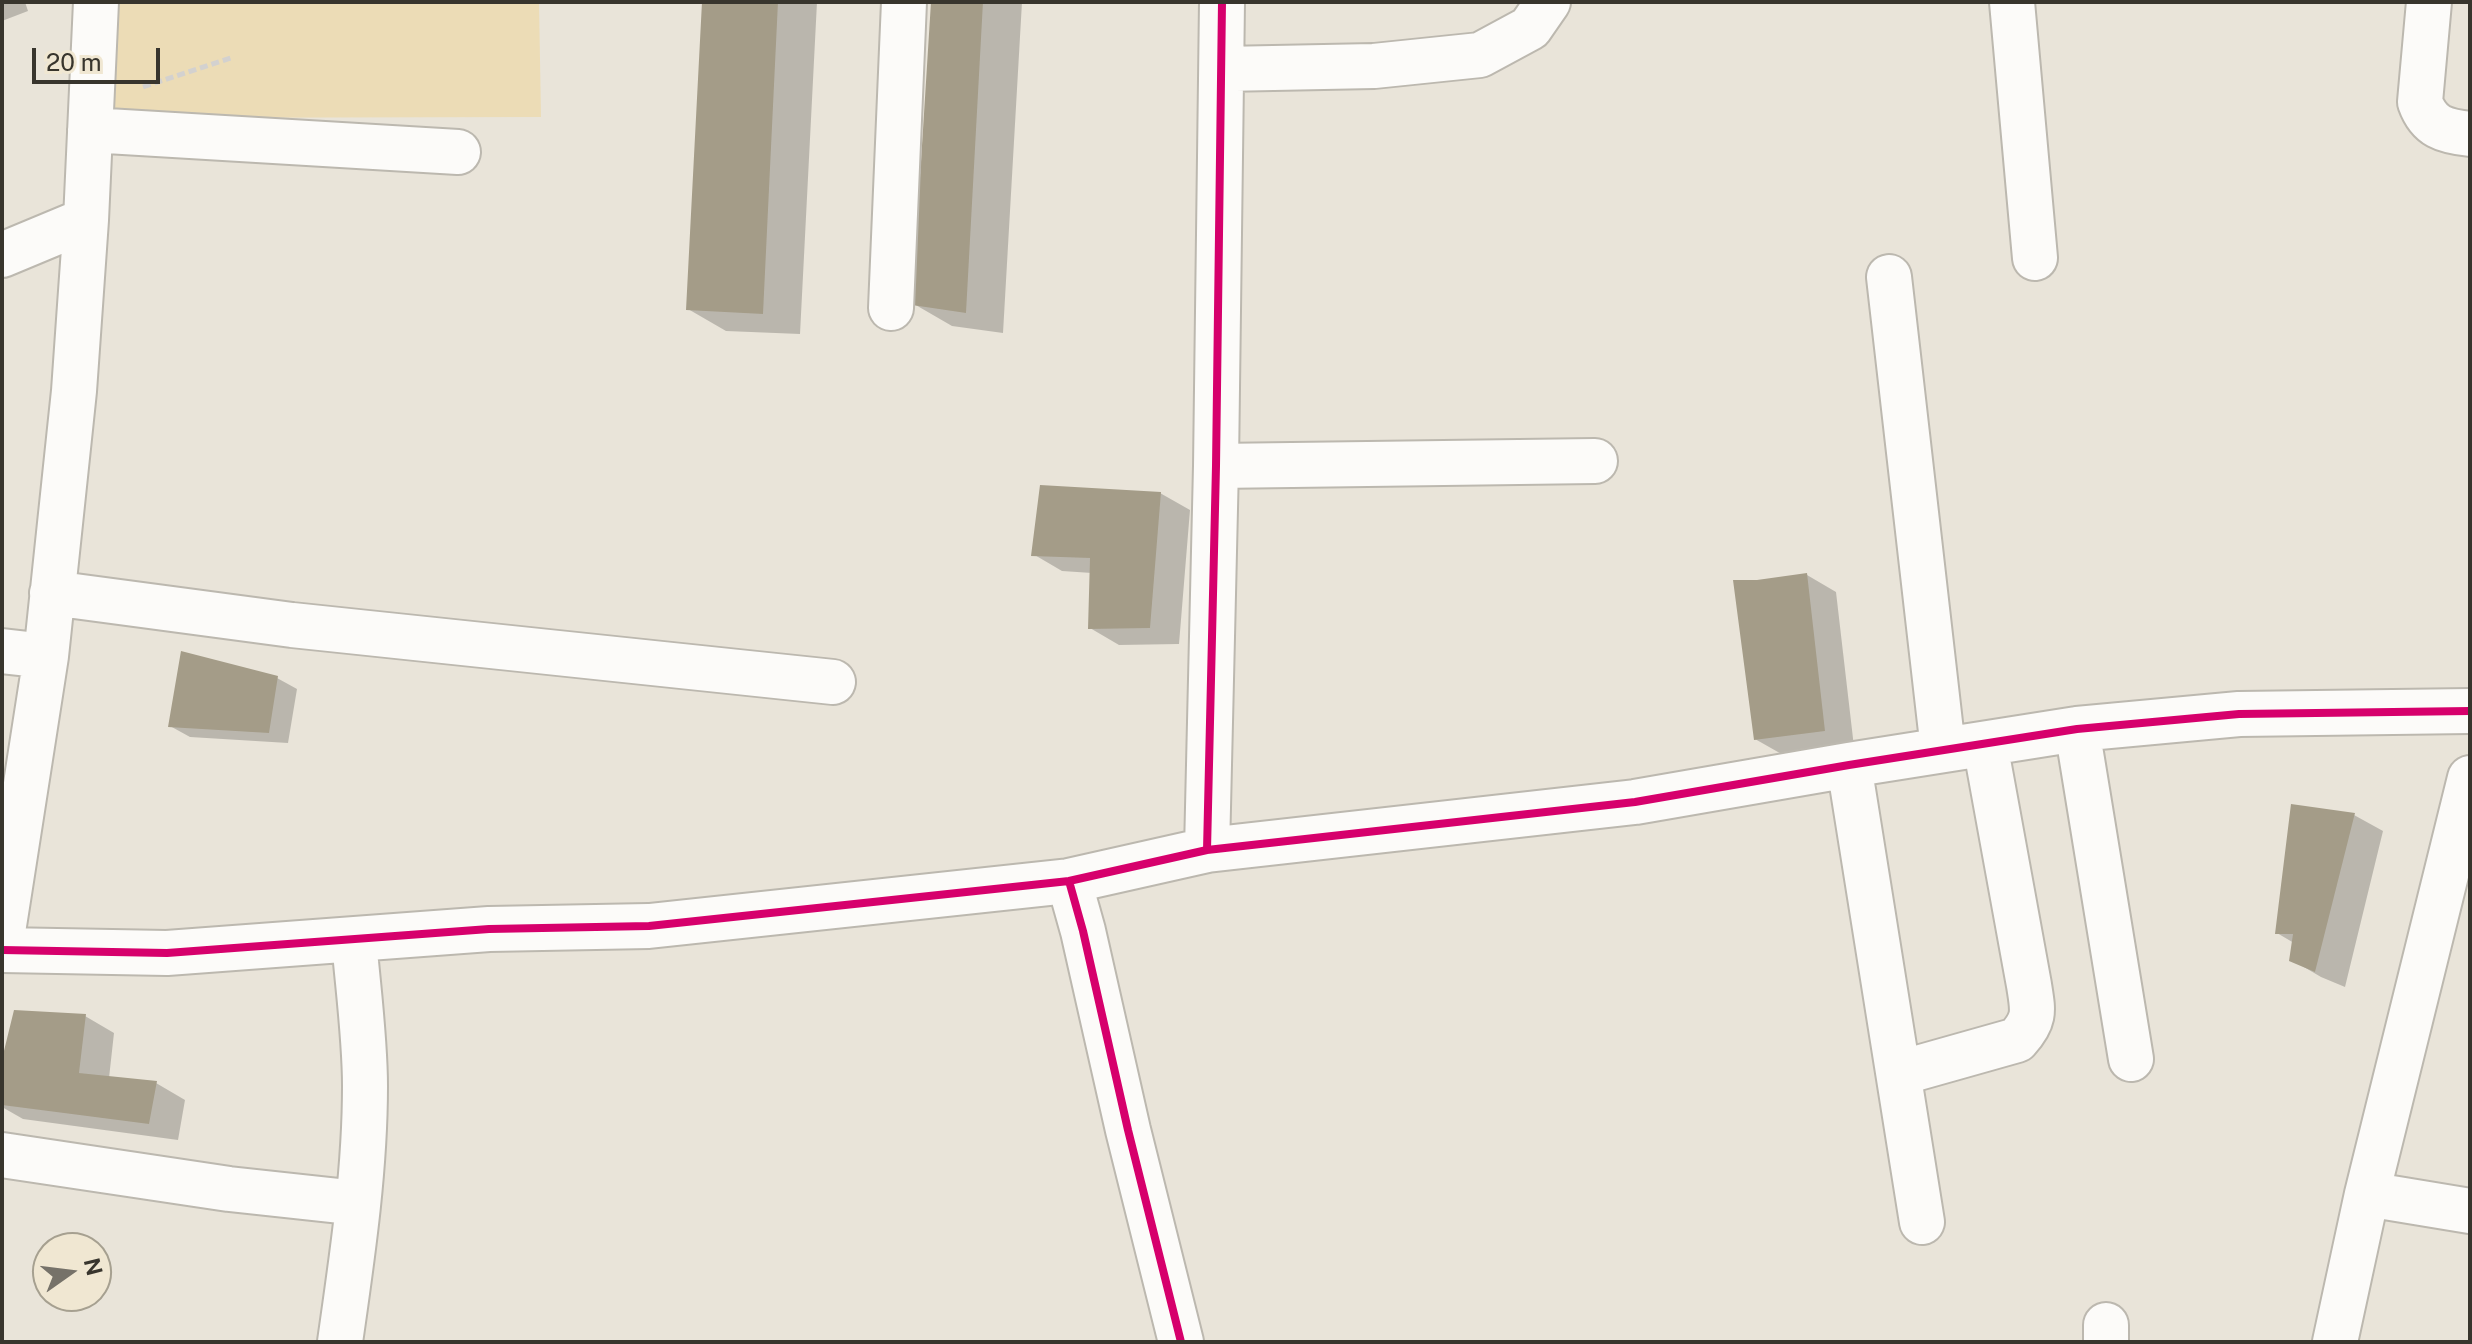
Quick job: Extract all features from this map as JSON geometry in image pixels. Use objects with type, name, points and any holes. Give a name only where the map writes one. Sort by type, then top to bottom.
[{"type":"street","points":[[2,938],[46,656],[74,391],[96,2]]},
{"type":"street","points":[[891,308],[904,2]]},
{"type":"street","points":[[1207,850],[1222,2]]},
{"type":"street","points":[[1223,69],[1374,66],[1480,55],[1530,28],[1548,2]]},
{"type":"street","points":[[2012,2],[2035,258]]},
{"type":"street","points":[[2429,2],[2420,102],[2432,124],[2470,134]]},
{"type":"street","points":[[91,115],[458,152]]},
{"type":"street","points":[[2,255],[86,220]]},
{"type":"street","points":[[1889,277],[1964,746],[2029,985],[2033,1011],[2030,1026],[2017,1040],[1900,1073]]},
{"type":"street","points":[[1216,466],[1595,461]]},
{"type":"street","points":[[52,593],[308,627],[833,682]]},
{"type":"street","points":[[2,651],[46,656]]},
{"type":"street","points":[[2,950],[167,953],[489,929],[649,926],[1069,881],[1207,850],[1635,802],[2077,729],[2239,714],[2470,711]]},
{"type":"street","points":[[2077,729],[2131,1059]]},
{"type":"street","points":[[1849,765],[1922,1222]]},
{"type":"street","points":[[2335,1342],[2367,1194],[2470,778]]},
{"type":"street","points":[[1069,881],[1181,1342]]},
{"type":"street","points":[[340,1342],[358,1203],[365,1083],[354,940]]},
{"type":"street","points":[[2,1155],[229,1189],[358,1203]]},
{"type":"street","points":[[2367,1194],[2470,1211]]},
{"type":"path","points":[[91,115],[166,81],[234,57]]},
{"type":"shaded area","points":[[113,2],[539,2],[541,117],[109,118]]},
{"type":"building","points":[[702,2],[778,2],[763,314],[686,310]]},
{"type":"building","points":[[931,2],[983,2],[966,313],[912,305]]},
{"type":"building","points":[[1040,485],[1161,492],[1150,628],[1088,629],[1090,558],[1031,556]]},
{"type":"building","points":[[1807,573],[1825,731],[1754,740],[1733,580]]},
{"type":"building","points":[[181,651],[278,676],[269,733],[168,727]]},
{"type":"building","points":[[2291,804],[2355,813],[2315,972],[2289,961],[2293,934],[2275,934]]},
{"type":"building","points":[[14,1010],[86,1014],[79,1073],[157,1081],[149,1124],[2,1105],[2,1059]]},
{"type":"cycle path","points":[[1181,1342],[1069,881],[1207,850],[1222,2]]},
{"type":"cycle path","points":[[1207,850],[1635,802],[2077,729],[2239,714],[2470,711]]},
{"type":"cycle path","points":[[2,950],[167,953],[489,929],[649,926],[1069,881]]}]
